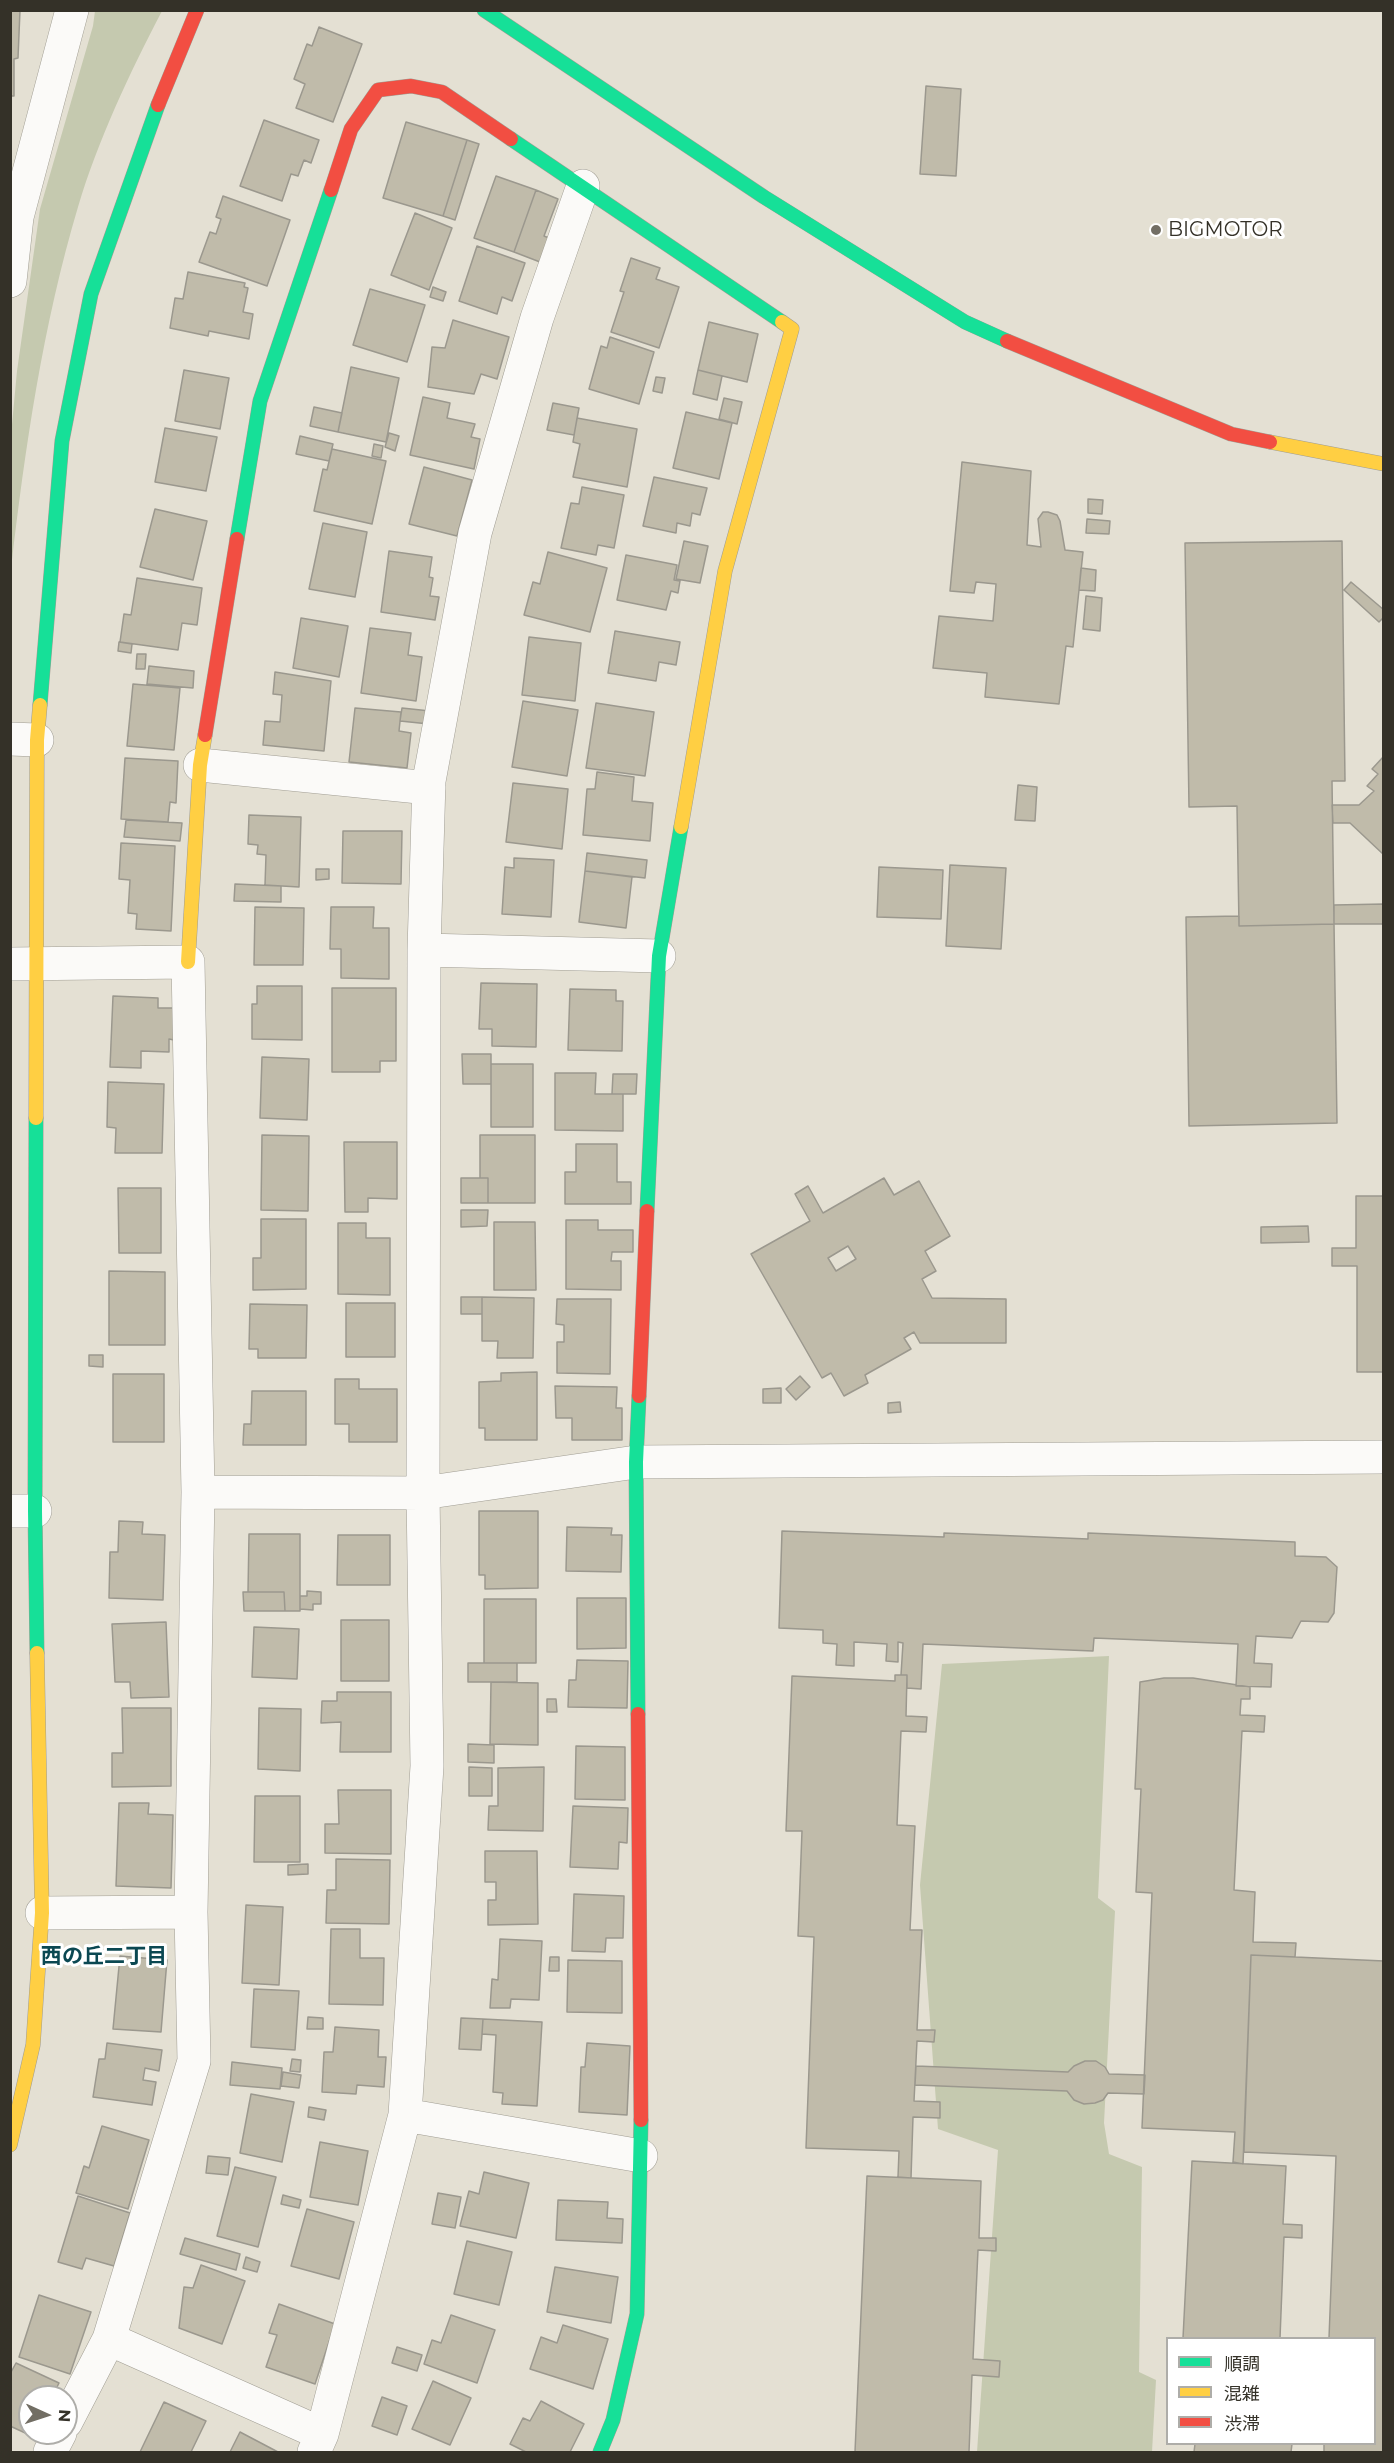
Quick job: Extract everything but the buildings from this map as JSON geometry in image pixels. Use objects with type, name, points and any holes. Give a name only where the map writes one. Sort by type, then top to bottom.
[{"type":"street","points":[[10,281],[17,217],[72,10]]},
{"type":"street","points":[[10,2145],[33,2045],[42,1913],[23,1511],[24,740],[62,441],[81,339],[92,294],[125,196],[166,82],[197,10]]},
{"type":"street","points":[[484,10],[755,191],[965,322],[1231,434],[1383,464]]},
{"type":"street","points":[[78,2399],[109,2339],[194,2061],[191,1912],[198,1492],[188,962],[200,765],[260,401],[351,129],[378,90],[411,86],[442,92],[792,329],[724,571],[659,956],[636,1462],[641,2156],[637,2314],[613,2420],[600,2452]]},
{"type":"street","points":[[109,2339],[318,2444],[405,2115],[427,1766],[423,1493],[424,950],[429,788],[475,533],[537,318],[583,186]]},
{"type":"street","points":[[200,765],[429,788]]},
{"type":"street","points":[[424,950],[659,956]]},
{"type":"street","points":[[24,964],[188,962]]},
{"type":"street","points":[[198,1492],[423,1493],[636,1462],[1383,1457]]},
{"type":"street","points":[[42,1913],[191,1912]]},
{"type":"street","points":[[405,2115],[641,2156]]},
{"type":"green space","points":[[95,11],[162,11],[105,132],[86,182],[66,251],[37,386],[22,478],[11,569],[11,435],[17,371],[40,209],[93,26]]},
{"type":"green space","points":[[1109,1656],[1098,1898],[1115,1911],[1104,2123],[1109,2154],[1142,2167],[1139,2372],[1156,2380],[1152,2452],[977,2452],[998,2150],[938,2129],[920,1885],[942,1664]]},
{"type":"traffic: fast","points":[[484,10],[764,197],[965,322],[1007,341]]},
{"type":"traffic: fast","points":[[40,705],[62,441],[91,294],[158,105]]},
{"type":"traffic: fast","points":[[511,139],[782,322]]},
{"type":"traffic: fast","points":[[237,539],[260,401],[331,190]]},
{"type":"traffic: fast","points":[[647,1211],[659,956],[681,827]]},
{"type":"traffic: fast","points":[[36,1118],[37,1653]]},
{"type":"traffic: fast","points":[[638,1714],[636,1462],[639,1396]]},
{"type":"traffic: fast","points":[[600,2452],[613,2420],[637,2314],[641,2120]]},
{"type":"traffic: slow","points":[[681,827],[725,571],[792,329],[782,322]]},
{"type":"traffic: slow","points":[[1270,442],[1384,464]]},
{"type":"traffic: slow","points":[[36,1118],[37,740],[40,705]]},
{"type":"traffic: slow","points":[[188,962],[200,765],[205,735]]},
{"type":"traffic: slow","points":[[10,2145],[33,2045],[42,1913],[37,1653]]},
{"type":"traffic: jam","points":[[158,105],[197,10]]},
{"type":"traffic: jam","points":[[331,190],[351,129],[378,90],[411,86],[442,92],[511,139]]},
{"type":"traffic: jam","points":[[1007,341],[1231,434],[1270,442]]},
{"type":"traffic: jam","points":[[205,735],[237,539]]},
{"type":"traffic: jam","points":[[639,1396],[647,1211]]},
{"type":"traffic: jam","points":[[638,1714],[641,2120]]},
{"type":"place","name":"BIGMOTOR","points":[[1156,230]]},
{"type":"district","name":"西の丘二丁目","points":[[104,1957]]}]
